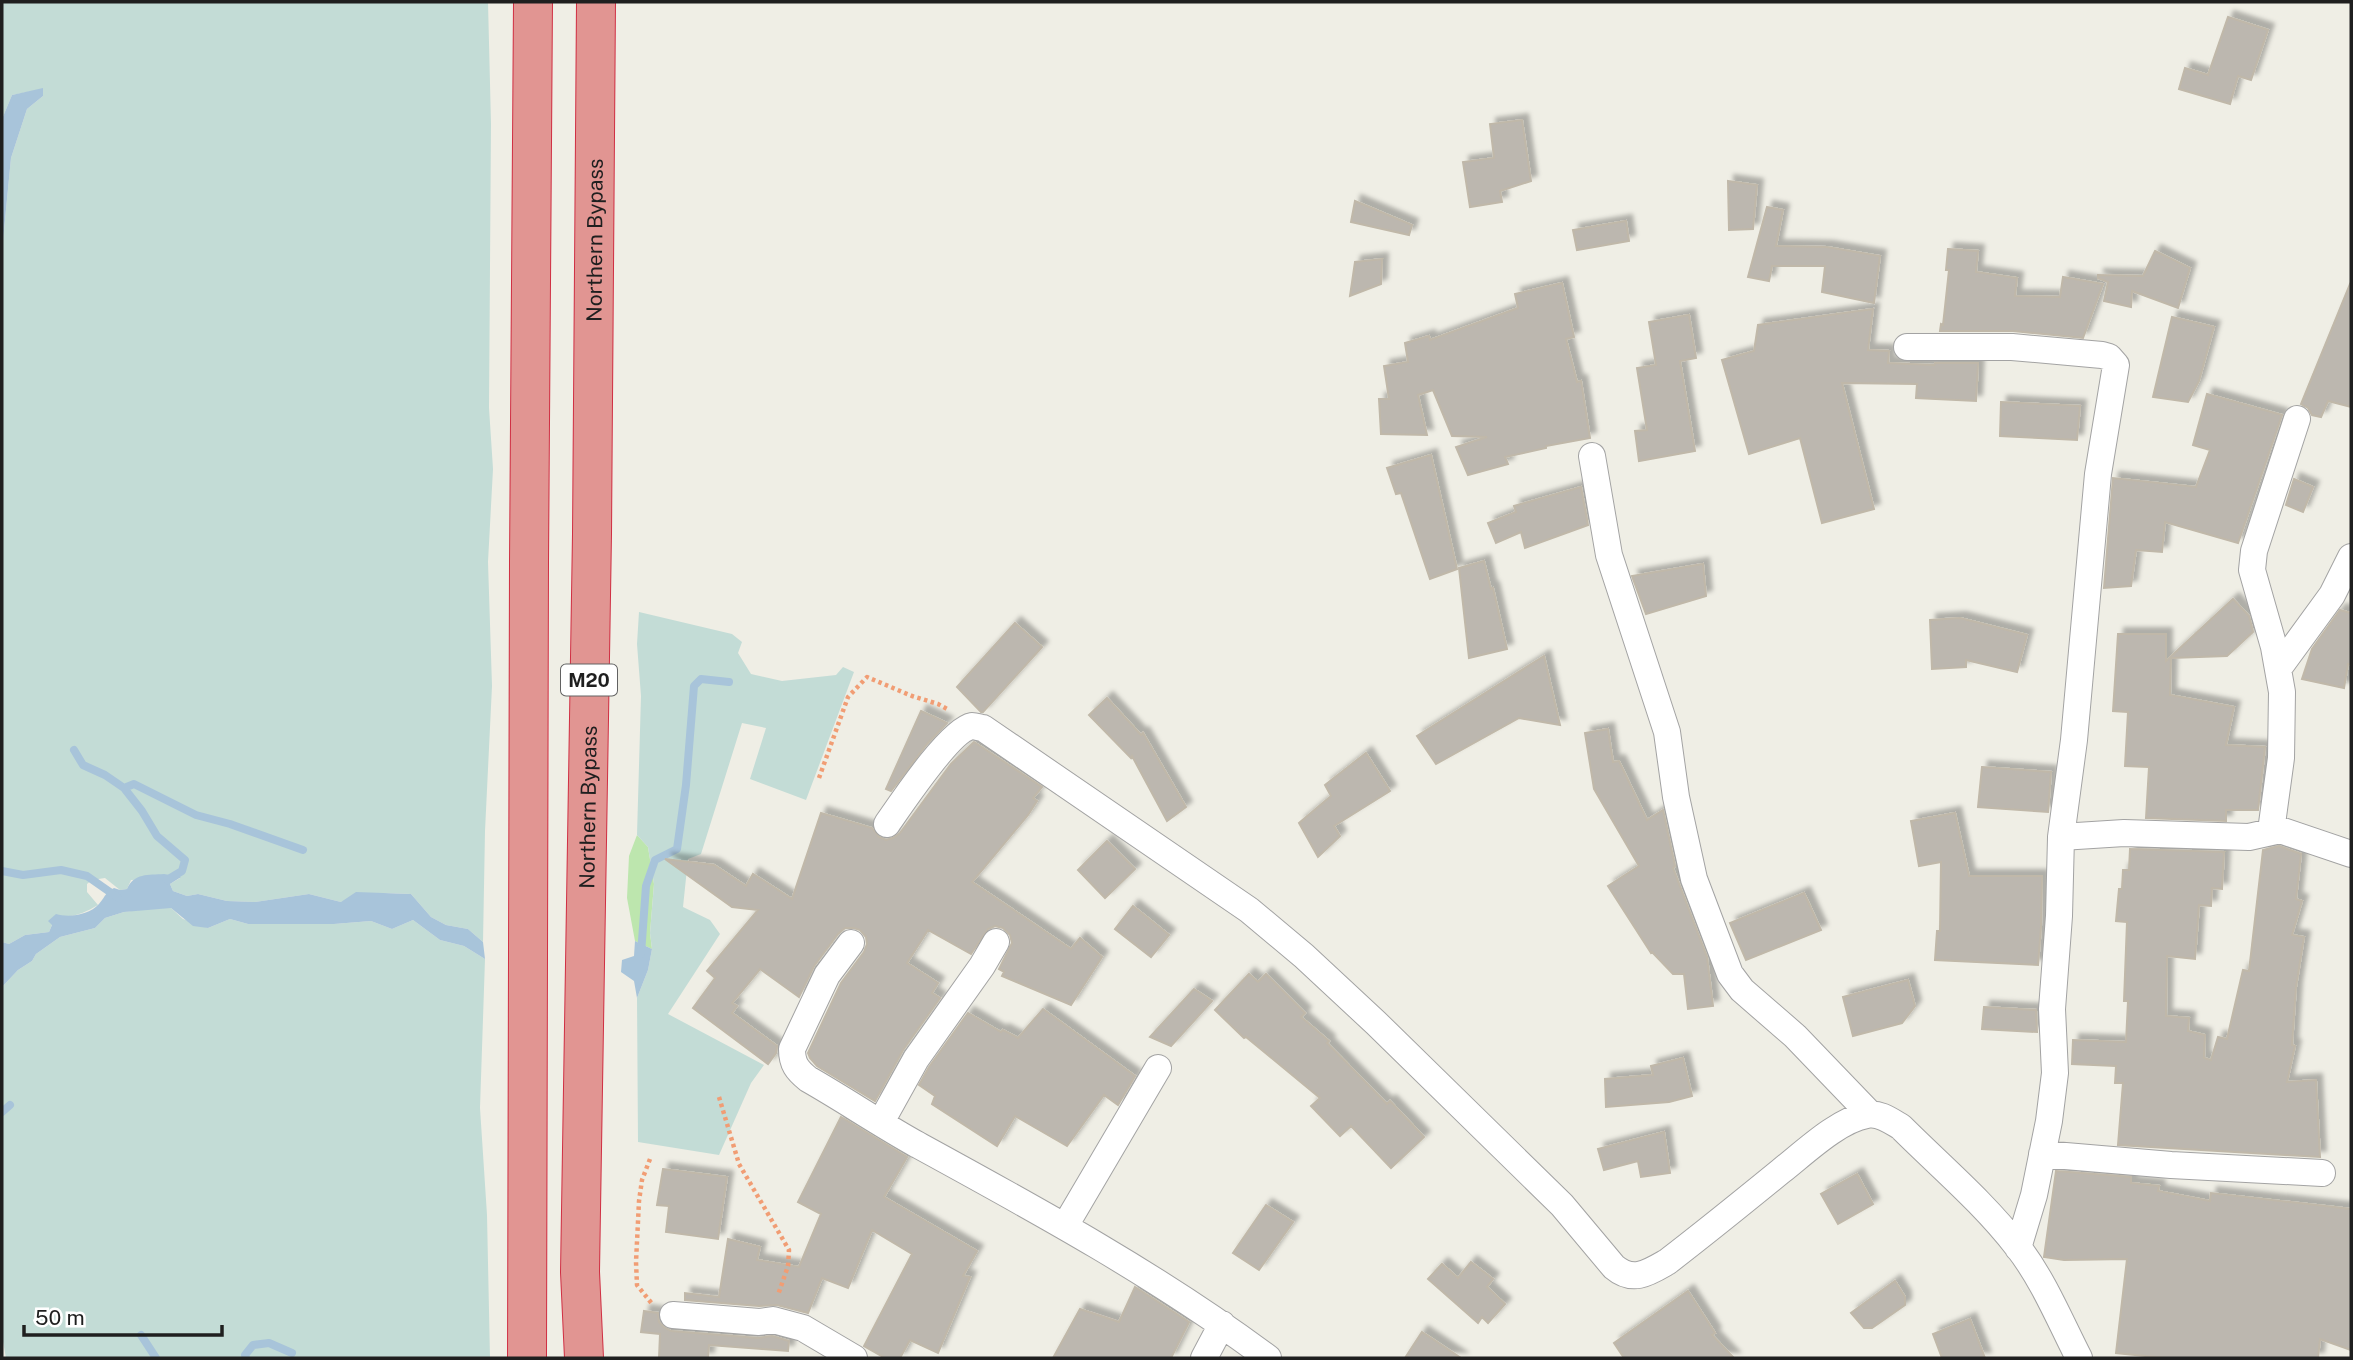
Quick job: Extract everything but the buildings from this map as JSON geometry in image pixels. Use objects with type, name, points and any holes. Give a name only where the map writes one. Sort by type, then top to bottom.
[{"type":"highway","points":[[527,1358],[533,2]]},
{"type":"highway","name":"Northern Bypass","points":[[584,1358],[580,1272],[592,520],[596,2]]},
{"type":"street","points":[[1907,347],[2012,347],[2102,355],[2109,357],[2116,365],[2098,474],[2074,740],[2061,836],[2059,915],[2052,1009],[2055,1073],[2049,1121],[2018,1248]]},
{"type":"street","points":[[2271,831],[2283,728],[2282,692],[2274,647],[2252,570],[2254,551],[2297,419]]},
{"type":"street","points":[[1592,456],[1609,555],[1667,732],[1676,797],[1694,879],[1730,974],[1742,990],[1794,1036],[1870,1114]]},
{"type":"street","points":[[2278,669],[2332,595],[2351,557]]},
{"type":"street","points":[[887,824],[936,757],[953,739],[972,726],[983,728],[1249,910],[1304,956],[1562,1205],[1622,1274],[1632,1277],[1646,1275],[1667,1262],[1841,1126],[1856,1117],[1870,1114],[1884,1117],[1901,1127],[2000,1226],[2018,1248],[2034,1272],[2079,1358]]},
{"type":"street","points":[[2061,836],[2124,833],[2249,837],[2280,830],[2351,854]]},
{"type":"street","points":[[881,1122],[916,1059],[996,942]]},
{"type":"street","points":[[851,943],[827,975],[792,1049],[792,1061],[797,1070],[916,1144],[1065,1226],[1222,1324],[1268,1358]]},
{"type":"street","points":[[1065,1226],[1158,1068]]},
{"type":"street","points":[[2042,1154],[2171,1165],[2322,1173]]},
{"type":"street","points":[[673,1315],[759,1322],[773,1320],[803,1328],[854,1358]]},
{"type":"street","points":[[1204,1358],[1222,1324]]},
{"type":"path","points":[[819,778],[848,697],[867,677],[938,704],[972,726]]},
{"type":"path","points":[[719,1097],[739,1164],[789,1250],[788,1266],[773,1320]]},
{"type":"path","points":[[649,1159],[642,1180],[636,1224],[637,1285],[647,1300],[660,1310],[673,1315]]},
{"type":"green space","points":[[637,835],[648,847],[654,884],[650,933],[652,949],[635,941],[627,898],[629,856]]},
{"type":"shaded area","points":[[2,2],[488,2],[491,124],[489,408],[493,469],[488,562],[492,686],[483,942],[468,929],[446,925],[431,917],[411,894],[388,893],[341,902],[309,894],[255,902],[227,901],[198,894],[187,896],[173,891],[170,884],[180,878],[131,880],[127,889],[120,890],[105,878],[92,880],[87,884],[87,892],[98,905],[78,914],[56,915],[49,932],[25,935],[9,944],[2,942],[2,251],[11,158],[27,109],[43,96],[43,89],[12,95],[2,119]]},
{"type":"shaded area","points":[[43,88],[43,96],[27,109],[11,158],[2,251],[2,119],[12,95]]},
{"type":"shaded area","points":[[639,612],[732,634],[742,642],[738,653],[751,674],[782,681],[836,675],[843,667],[854,672],[806,800],[750,779],[766,728],[742,723],[701,854],[688,859],[683,907],[710,920],[720,934],[668,1014],[764,1065],[751,1083],[719,1155],[638,1142],[637,998],[648,970],[652,949],[650,933],[654,884],[648,847],[637,835],[641,696],[637,644]]},
{"type":"shaded area","points":[[164,874],[181,877],[170,884],[173,891],[187,896],[198,894],[227,901],[255,902],[309,894],[341,902],[356,892],[411,894],[431,917],[446,925],[468,929],[483,942],[485,959],[464,946],[440,940],[413,920],[392,929],[371,921],[248,924],[230,919],[208,928],[193,926],[171,908],[124,912],[105,918],[95,928],[60,937],[36,954],[32,961],[18,970],[2,987],[2,942],[9,944],[25,935],[49,932],[52,925],[48,921],[56,914],[84,913],[95,908],[114,888],[127,889],[138,877]]},
{"type":"shaded area","points":[[171,908],[183,919],[208,928],[230,919],[248,924],[371,921],[392,929],[413,920],[440,940],[464,946],[485,959],[480,1108],[487,1215],[490,1358],[6,1358],[2,1336],[2,987],[18,970],[32,961],[36,954],[60,937],[95,928],[105,918],[124,912]]},
{"type":"shaded area","points":[[635,941],[652,949],[648,970],[637,998],[634,981],[621,972],[622,960],[634,956]]},
{"type":"waterway","points":[[641,954],[646,886],[655,860],[677,849],[686,785],[694,686],[701,679],[729,682]]},
{"type":"waterway","points":[[74,750],[83,765],[124,788],[157,836],[185,860],[182,871],[167,880]]},
{"type":"waterway","points":[[124,788],[134,784],[196,815],[303,850]]},
{"type":"waterway","points":[[2,871],[23,875],[61,870],[87,876],[117,897]]},
{"type":"waterway","points":[[2,1112],[10,1105]]},
{"type":"waterway","points":[[141,1335],[156,1358]]},
{"type":"waterway","points":[[246,1358],[245,1355],[253,1345],[269,1343],[292,1353]]}]
